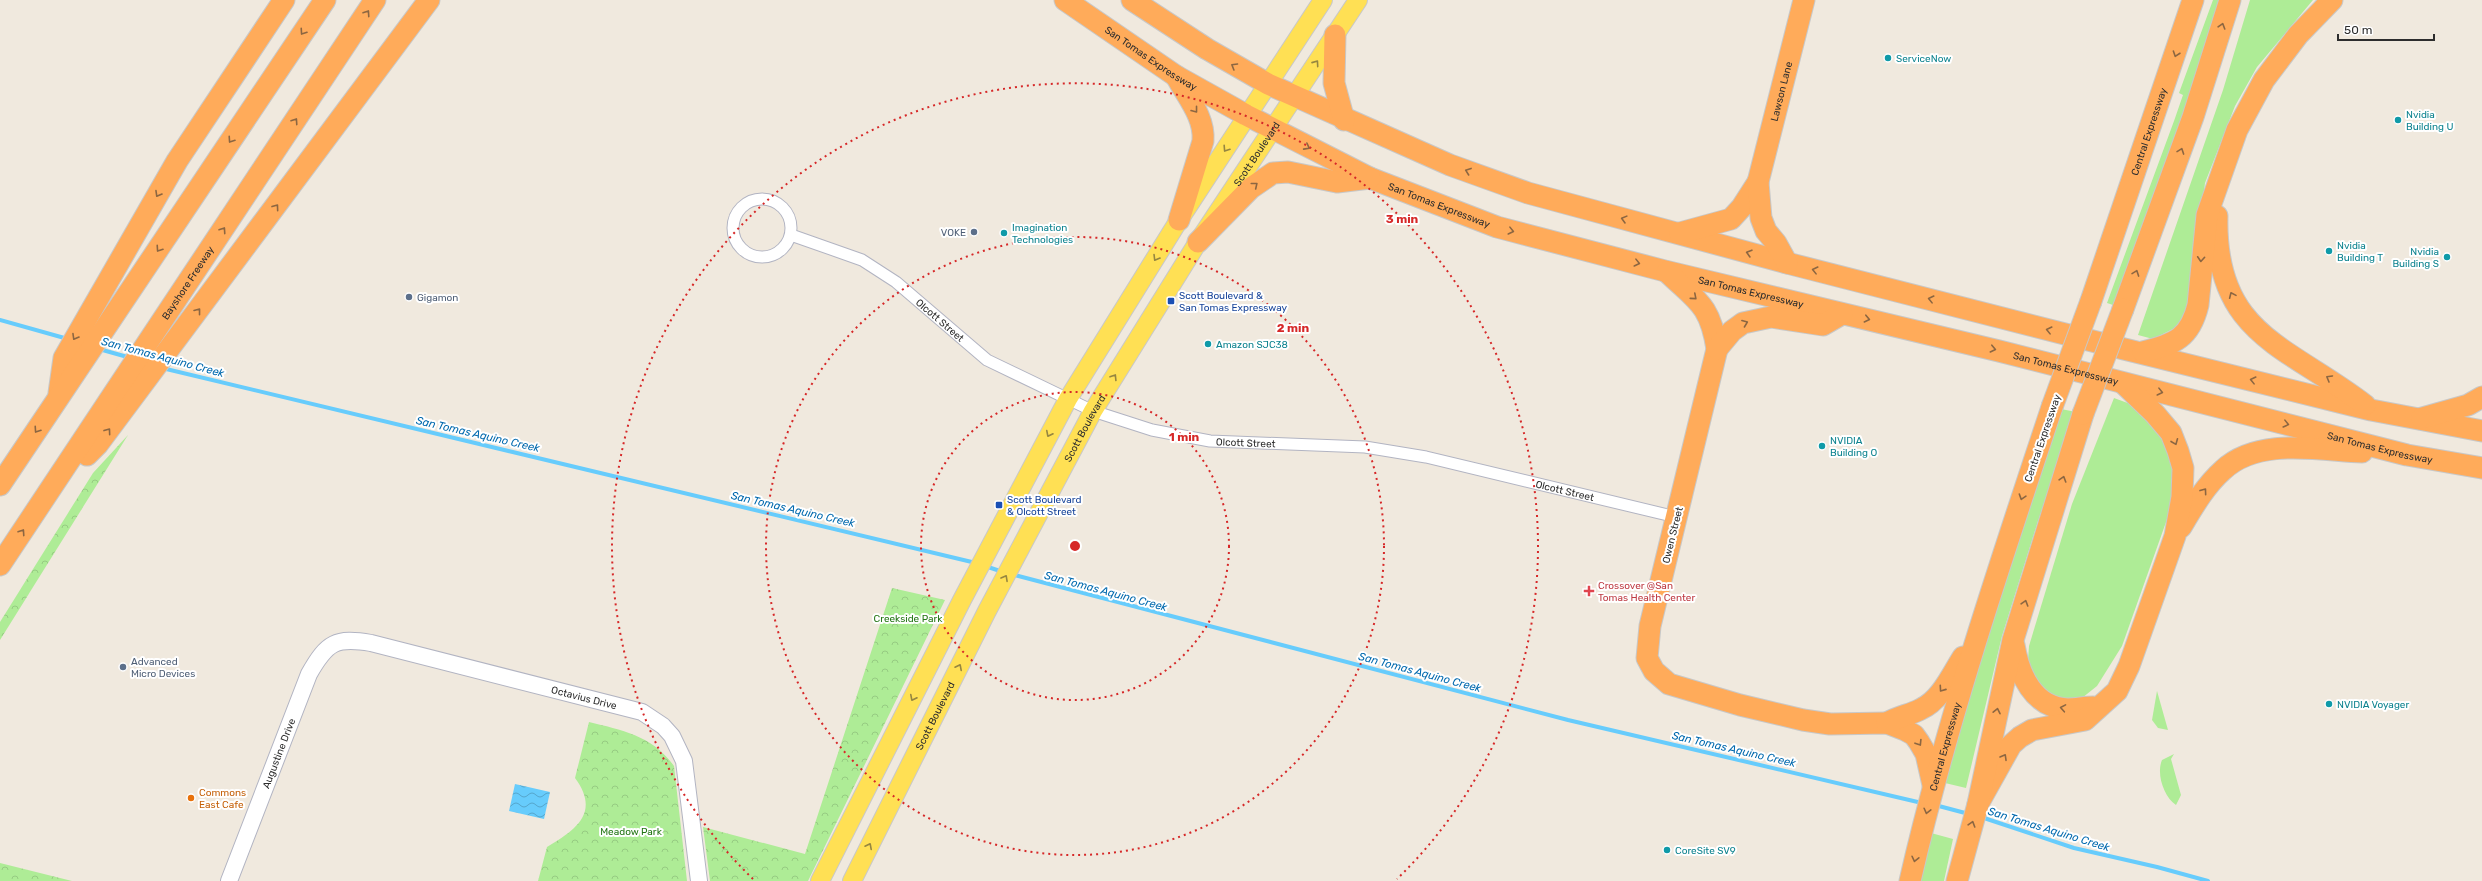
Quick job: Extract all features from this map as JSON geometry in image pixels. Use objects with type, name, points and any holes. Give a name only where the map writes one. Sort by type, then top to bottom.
[{"type":"highway","points":[[177,161],[191,130],[271,0]]},
{"type":"highway","points":[[58,398],[64,358],[177,161],[284,0]]},
{"type":"highway","points":[[0,485],[325,0]]},
{"type":"highway","name":"Bayshore Freeway","points":[[0,565],[43,500],[133,382],[154,332],[376,0]]},
{"type":"highway","points":[[346,113],[419,0]]},
{"type":"highway","points":[[133,382],[174,341],[346,113],[429,0]]},
{"type":"highway","name":"San Tomas Expressway","points":[[1065,0],[1176,76],[1246,116],[1370,178],[1497,227],[1666,271],[2122,382],[2407,455],[2482,468]]},
{"type":"highway","points":[[1132,0],[1207,49],[1268,84],[1295,95],[1344,120],[1450,165],[1522,191],[1787,263],[2141,353],[2371,410],[2417,420],[2482,431]]},
{"type":"highway","name":"Lawson Lane","points":[[1758,182],[1804,0]]},
{"type":"highway","points":[[1957,881],[1978,804],[2013,640],[2083,414],[2123,310],[2193,117],[2230,0]]},
{"type":"highway","points":[[2141,353],[2168,346],[2178,340],[2186,332],[2194,319],[2207,215],[2218,180],[2237,130],[2264,80],[2298,35],[2332,0]]},
{"type":"highway","name":"Central Expressway","points":[[1910,881],[1933,785],[1978,632],[2052,407],[2091,301],[2189,6]]},
{"type":"highway","points":[[1335,36],[1334,83],[1344,120]]},
{"type":"highway","points":[[1176,76],[1191,105],[1200,116],[1204,132],[1203,141],[1179,220]]},
{"type":"highway","points":[[1198,242],[1251,188],[1273,173],[1288,172],[1337,182],[1370,178]]},
{"type":"highway","points":[[2218,180],[2217,238],[2222,272],[2239,311],[2261,335],[2290,357],[2334,381],[2371,410]]},
{"type":"highway","points":[[1680,233],[1731,219],[1742,207],[1758,182]]},
{"type":"highway","points":[[1758,182],[1764,226],[1787,263]]},
{"type":"highway","points":[[1666,271],[1706,309],[1714,330],[1717,349]]},
{"type":"highway","points":[[1717,349],[1732,331],[1743,322],[1771,317],[1823,325],[1842,314]]},
{"type":"highway","name":"Owen Street","points":[[1717,349],[1647,644],[1647,658],[1654,671],[1669,684],[1688,690],[1803,720],[1830,724],[1887,723]]},
{"type":"highway","points":[[1978,804],[2011,745],[2020,737],[2032,730],[2085,720],[2116,691],[2128,666],[2175,536],[2182,497],[2183,468],[2178,451],[2171,433],[2160,419],[2122,382]]},
{"type":"highway","points":[[2417,420],[2468,405],[2482,397]]},
{"type":"highway","points":[[2175,536],[2205,489],[2223,469],[2243,457],[2263,450],[2290,449],[2407,455],[2482,478]]},
{"type":"highway","points":[[1887,723],[1901,715],[1923,709],[1934,700],[1978,632]]},
{"type":"highway","points":[[2013,640],[2018,666],[2028,688],[2039,699],[2053,706],[2067,709],[2101,706]]},
{"type":"highway","points":[[1887,723],[1914,735],[1926,754],[1933,785]]},
{"type":"main road","points":[[820,881],[962,600],[1068,399],[1179,220],[1323,0]]},
{"type":"main road","name":"Scott Boulevard","points":[[852,881],[987,611],[1093,411],[1198,242],[1358,0]]},
{"type":"street","points":[[765,198],[775,201],[786,211],[791,225],[790,235],[787,244],[773,256],[754,257],[745,253],[736,242],[732,228],[734,219],[746,203],[765,198]]},
{"type":"street","name":"Olcott Street","points":[[790,235],[862,260],[896,282],[987,360],[1093,411],[1152,430],[1210,441],[1365,447],[1426,457],[1676,517]]},
{"type":"street","name":"Augustine Drive","points":[[229,881],[309,674],[323,652],[345,639]]},
{"type":"street","name":"Octavius Drive","points":[[345,639],[371,643],[552,688],[642,712],[654,719],[672,736],[684,761],[699,881]]},
{"type":"green space","points":[[2213,0],[2222,0],[2209,45],[2116,306],[2107,303],[2174,121],[2183,95],[2179,93]]},
{"type":"green space","points":[[2250,0],[2313,0],[2257,67],[2235,106],[2205,183],[2191,292],[2181,325],[2153,339],[2138,335],[2223,90]]},
{"type":"green space","points":[[2114,398],[2133,405],[2169,442],[2176,494],[2122,646],[2097,686],[2082,698],[2059,700],[2043,691],[2031,675],[2028,660],[2029,646],[2072,504]]},
{"type":"green space","points":[[2061,409],[2076,412],[2038,521],[2002,636],[1966,788],[1945,783],[1962,715]]},
{"type":"green space","points":[[128,435],[0,640],[0,622],[93,473]]},
{"type":"green space","name":"Creekside Park","points":[[892,588],[945,600],[808,881],[710,881],[703,827],[805,854]]},
{"type":"green space","points":[[2157,691],[2168,730],[2158,728],[2152,720]]},
{"type":"green space","name":"Meadow Park","points":[[589,722],[613,728],[647,741],[666,756],[674,766],[687,881],[538,881],[547,847],[575,827],[585,811],[586,801],[575,778]]},
{"type":"green space","points":[[2174,754],[2171,759],[2181,795],[2176,805],[2168,797],[2162,785],[2160,772],[2162,760]]},
{"type":"green space","points":[[1931,833],[1953,839],[1944,881],[1920,881]]},
{"type":"green space","points":[[0,863],[72,881],[0,881]]},
{"type":"water","points":[[515,784],[550,792],[544,819],[509,811]]},
{"type":"waterway","name":"San Tomas Aquino Creek","points":[[0,320],[68,339]]},
{"type":"waterway","name":"San Tomas Aquino Creek","points":[[99,349],[131,358]]},
{"type":"waterway","name":"San Tomas Aquino Creek","points":[[162,368],[976,563]]},
{"type":"waterway","name":"San Tomas Aquino Creek","points":[[985,566],[1003,572]]},
{"type":"waterway","name":"San Tomas Aquino Creek","points":[[1011,574],[1568,720],[1922,803]]},
{"type":"waterway","name":"San Tomas Aquino Creek","points":[[1935,805],[1969,814]]},
{"type":"waterway","name":"San Tomas Aquino Creek","points":[[1981,817],[2074,848],[2157,867],[2208,881]]},
{"type":"place","name":"ServiceNow","points":[[1888,58]]},
{"type":"place","name":"Nvidia Building U","points":[[2398,120]]},
{"type":"place","name":"VOKE","points":[[974,232]]},
{"type":"place","name":"Imagination Technologies","points":[[1004,233]]},
{"type":"place","name":"Nvidia Building T","points":[[2329,251]]},
{"type":"place","name":"Nvidia Building S","points":[[2447,257]]},
{"type":"place","name":"Gigamon","points":[[409,297]]},
{"type":"place","name":"Scott Boulevard & San Tomas Expressway","points":[[1171,301]]},
{"type":"place","name":"Amazon SJC38","points":[[1208,344]]},
{"type":"place","name":"NVIDIA Building O","points":[[1822,446]]},
{"type":"place","name":"Scott Boulevard & Olcott Street","points":[[999,505]]},
{"type":"place","name":"Crossover @San Tomas Health Center","points":[[1589,591]]},
{"type":"place","name":"Advanced Micro Devices","points":[[123,667]]},
{"type":"place","name":"NVIDIA Voyager","points":[[2329,704]]},
{"type":"place","name":"Commons East Cafe","points":[[191,798]]},
{"type":"place","name":"CoreSite SV9","points":[[1667,850]]}]
